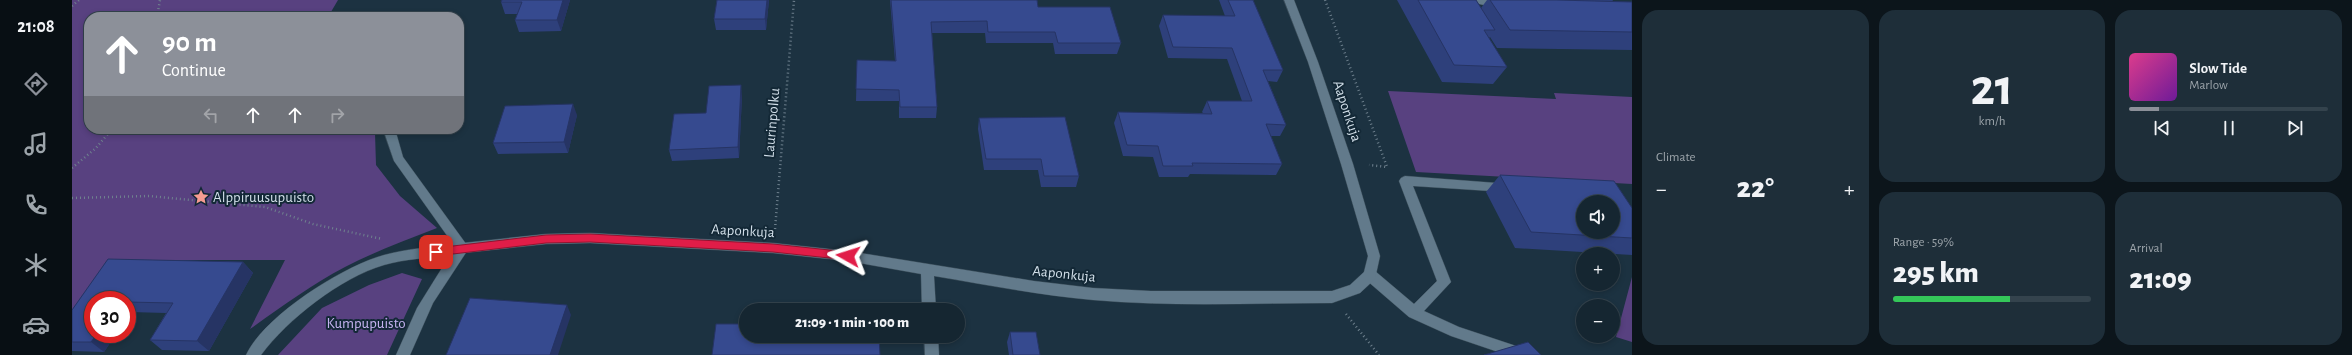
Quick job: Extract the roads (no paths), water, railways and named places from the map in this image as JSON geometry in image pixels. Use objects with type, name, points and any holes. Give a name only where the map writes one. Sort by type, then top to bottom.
[{"type":"street","name":"Aaponkuja","points":[[253,355],[261,342],[306,302],[348,276],[383,260],[463,248],[546,239],[590,238],[773,248],[848,256],[1034,287],[1093,294],[1166,297],[1332,297],[1355,289],[1370,275],[1374,256],[1370,235],[1313,62],[1289,0]]},
{"type":"street","points":[[1474,0],[1487,3],[1511,5]]},
{"type":"street","points":[[391,134],[398,158],[463,248],[434,286],[412,330],[403,355]]},
{"type":"street","points":[[1414,313],[1444,282],[1405,181],[1521,187]]},
{"type":"street","points":[[927,268],[929,303]]},
{"type":"street","points":[[1370,275],[1414,313],[1456,332],[1526,355]]},
{"type":"street","points":[[931,343],[932,355]]},
{"type":"place","name":"Alppiruusupuisto","points":[[201,197]]},
{"type":"park label","name":"Kumpupuisto","points":[[366,323]]}]
